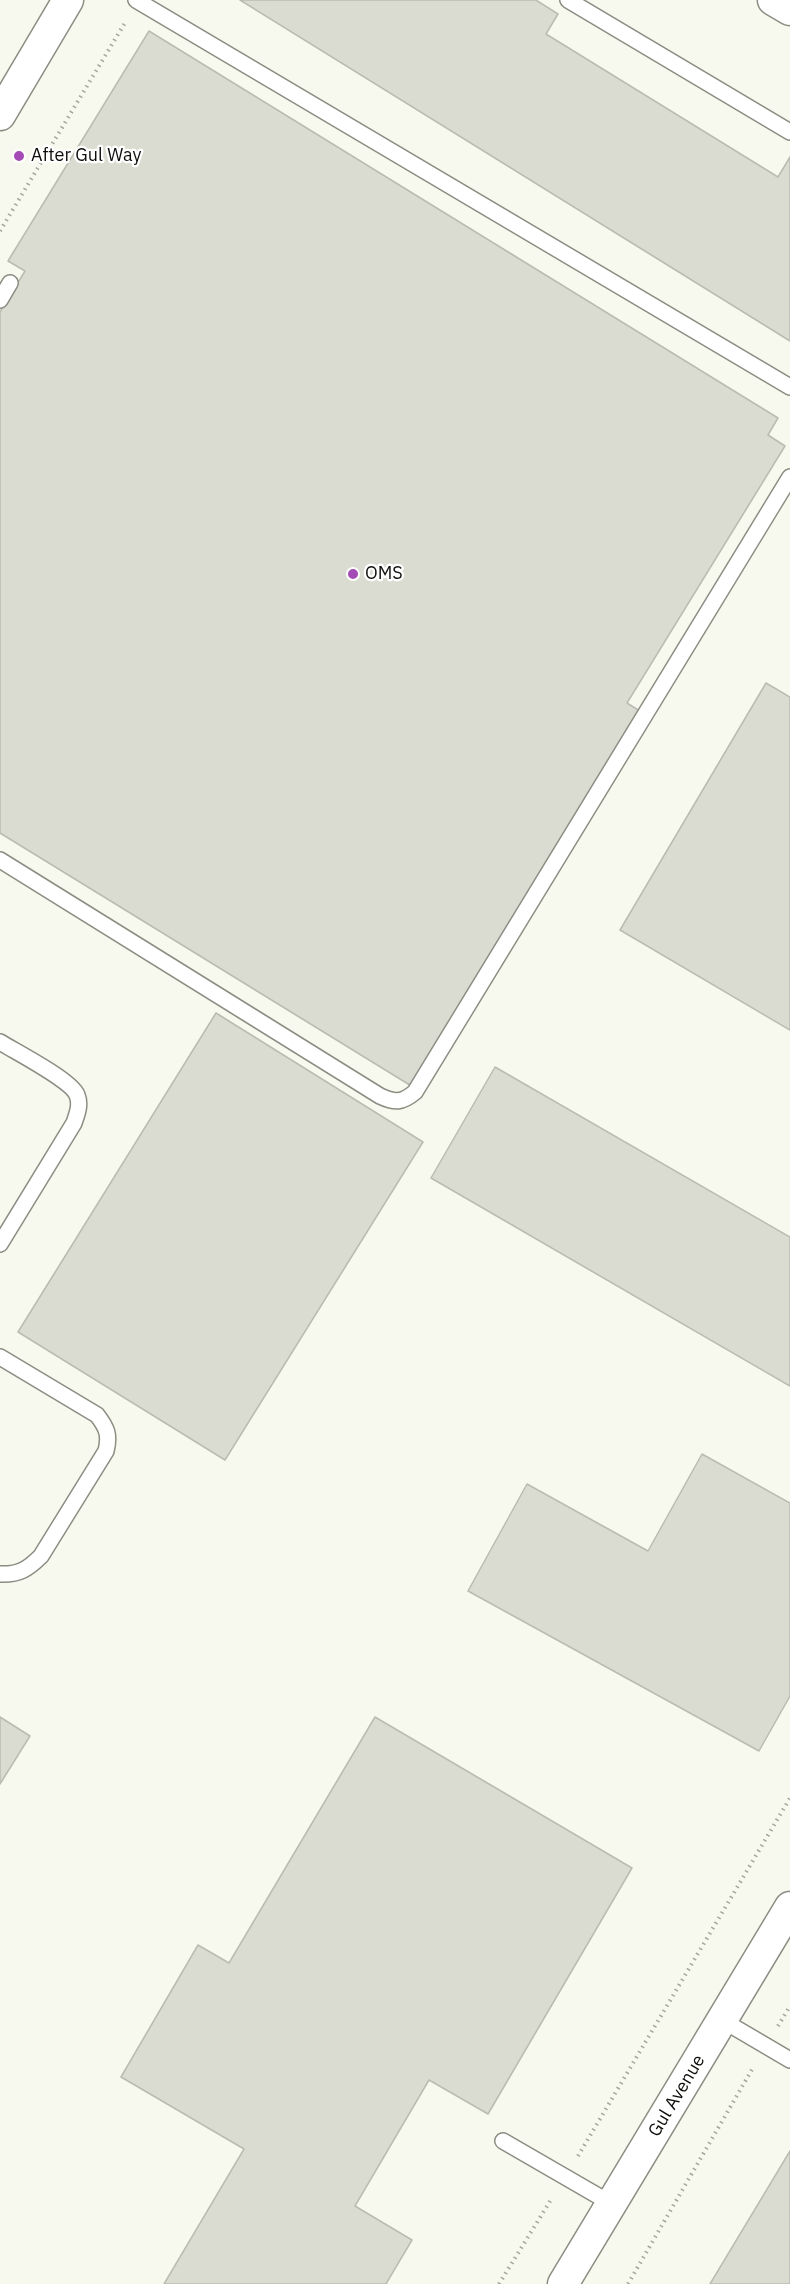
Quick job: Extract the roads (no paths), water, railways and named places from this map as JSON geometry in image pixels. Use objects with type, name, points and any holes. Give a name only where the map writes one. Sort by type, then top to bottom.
[{"type":"street","points":[[0,115],[69,0]]},
{"type":"street","points":[[773,0],[790,10]]},
{"type":"street","name":"Gul Avenue","points":[[563,2284],[790,1907]]},
{"type":"lane","points":[[568,0],[790,132]]},
{"type":"lane","points":[[137,1],[790,387]]},
{"type":"lane","points":[[0,300],[10,283]]},
{"type":"lane","points":[[0,860],[380,1096],[393,1102],[405,1101],[415,1092],[790,477]]},
{"type":"lane","points":[[0,1042],[69,1084],[77,1095],[79,1108],[74,1123],[0,1244]]},
{"type":"lane","points":[[0,1358],[97,1415],[107,1428],[109,1440],[106,1451],[41,1556],[27,1569],[14,1574],[0,1574]]},
{"type":"lane","points":[[722,2020],[790,2060]]},
{"type":"lane","points":[[503,2141],[612,2204]]},
{"type":"place","name":"After Gul Way","points":[[19,156]]},
{"type":"place","name":"OMS","points":[[353,574]]}]
